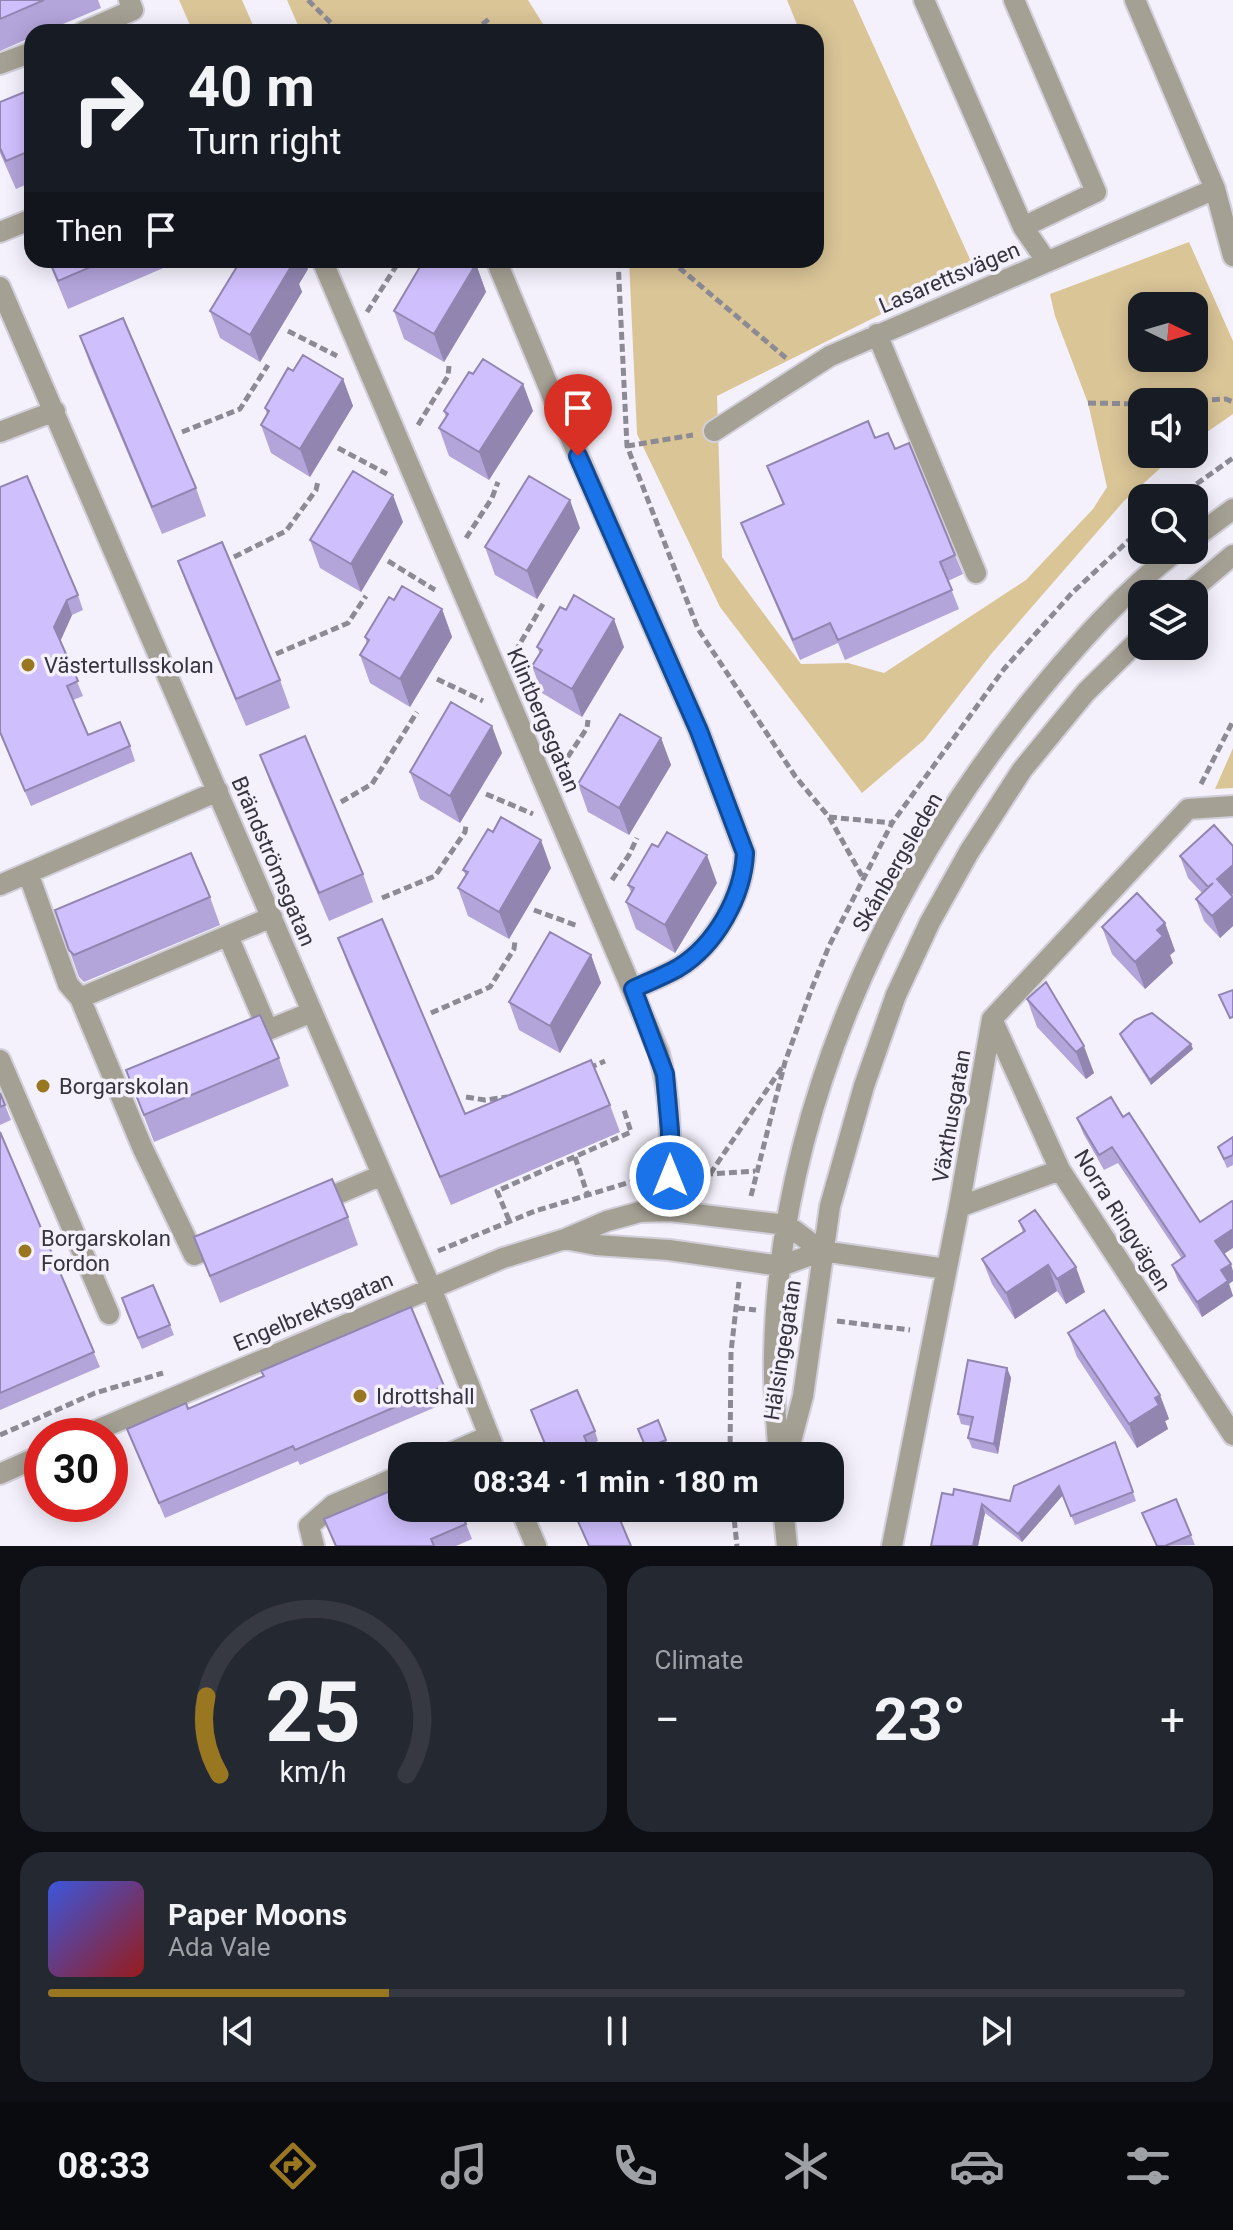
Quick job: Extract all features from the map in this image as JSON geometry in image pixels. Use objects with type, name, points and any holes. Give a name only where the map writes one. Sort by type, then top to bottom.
[{"type":"street","points":[[101,24],[133,10],[129,0]]},
{"type":"street","points":[[924,0],[1023,227],[1047,262]]},
{"type":"street","points":[[1014,0],[1096,192],[1023,227]]},
{"type":"street","points":[[1135,0],[1215,189],[1233,256]]},
{"type":"street","points":[[0,64],[24,55]]},
{"type":"street","name":"Lasarettsvägen","points":[[714,431],[830,356],[1215,189]]},
{"type":"street","points":[[0,232],[24,222]]},
{"type":"street","name":"Klintbergsgatan","points":[[325,268],[612,939],[665,1074],[670,1131],[670,1211]]},
{"type":"street","points":[[499,268],[699,731],[745,853],[744,871],[738,889],[715,931],[700,950],[680,967],[633,989]]},
{"type":"street","name":"Brändströmsgatan","points":[[0,287],[431,1288],[491,1442]]},
{"type":"street","points":[[877,334],[976,573]]},
{"type":"street","points":[[0,432],[55,411]]},
{"type":"street","points":[[1208,528],[1233,509]]},
{"type":"street","points":[[1204,580],[1233,555]]},
{"type":"street","name":"Skånbergsleden","points":[[781,1266],[805,1145],[845,1021],[870,957],[932,840],[994,747],[1066,659],[1160,564]]},
{"type":"street","points":[[946,1269],[822,1251],[830,1206],[864,1086],[896,995],[930,922],[969,852],[1022,770],[1086,692],[1128,651]]},
{"type":"street","points":[[0,885],[218,791]]},
{"type":"street","points":[[992,1019],[1188,809],[1233,806]]},
{"type":"street","points":[[28,873],[68,984],[80,998],[126,1087],[143,1149],[194,1255],[236,1237]]},
{"type":"street","points":[[80,998],[272,917]]},
{"type":"street","points":[[228,936],[268,1030]]},
{"type":"street","points":[[227,1046],[312,1012]]},
{"type":"street","name":"Norra Ringvägen","points":[[992,1019],[1060,1170],[1233,1435]]},
{"type":"street","name":"Växthusgatan","points":[[892,1546],[959,1207],[992,1019]]},
{"type":"street","points":[[0,1060],[109,1314]]},
{"type":"street","points":[[959,1207],[1060,1170]]},
{"type":"street","points":[[292,1214],[382,1175]]},
{"type":"street","name":"Engelbrektsgatan","points":[[125,1418],[503,1258],[640,1212],[670,1211],[787,1225],[822,1251]]},
{"type":"street","name":"Engelbrektsgatan","points":[[565,1239],[781,1266],[822,1251]]},
{"type":"street","name":"Hälsingegatan","points":[[791,1442],[803,1396],[822,1251]]},
{"type":"street","name":"Hälsingegatan","points":[[778,1442],[774,1351],[781,1266]]},
{"type":"street","points":[[476,1442],[489,1436]]},
{"type":"street","points":[[0,1474],[24,1463]]},
{"type":"street","points":[[314,1546],[309,1526],[333,1505],[388,1481]]},
{"type":"street","points":[[526,1522],[536,1546]]},
{"type":"street","points":[[784,1522],[787,1546]]},
{"type":"path","points":[[308,0],[332,24]]},
{"type":"path","points":[[483,24],[489,19]]},
{"type":"path","points":[[352,332],[395,268]]},
{"type":"path","points":[[618,268],[627,446],[698,629],[795,776],[829,817],[863,877]]},
{"type":"path","points":[[679,268],[788,360]]},
{"type":"path","points":[[288,331],[370,372]]},
{"type":"path","points":[[182,432],[240,409],[268,365]]},
{"type":"path","points":[[400,442],[421,423],[448,376],[449,366]]},
{"type":"path","points":[[1208,400],[1226,399],[1233,402]]},
{"type":"path","points":[[1088,403],[1128,404]]},
{"type":"path","points":[[627,446],[714,431]]},
{"type":"path","points":[[338,448],[421,491]]},
{"type":"path","points":[[1197,484],[1233,458]]},
{"type":"path","points":[[234,557],[286,531],[316,490],[318,481]]},
{"type":"path","points":[[448,556],[467,536],[492,498],[498,482]]},
{"type":"path","points":[[388,561],[436,591]]},
{"type":"path","points":[[276,654],[348,623],[366,596]]},
{"type":"path","points":[[497,670],[513,655],[543,604]]},
{"type":"path","points":[[437,679],[517,718]]},
{"type":"path","points":[[341,802],[372,784],[417,712]]},
{"type":"path","points":[[544,779],[562,767],[587,728],[588,720]]},
{"type":"path","points":[[1188,809],[1233,721]]},
{"type":"path","points":[[486,794],[565,828]]},
{"type":"path","points":[[829,817],[892,823]]},
{"type":"path","points":[[382,898],[440,872],[466,826]]},
{"type":"path","points":[[594,897],[610,883],[637,838]]},
{"type":"path","points":[[534,910],[612,939]]},
{"type":"path","points":[[431,1013],[490,987],[514,949],[515,941]]},
{"type":"path","points":[[580,1071],[605,1061]]},
{"type":"path","points":[[709,1175],[785,1062]]},
{"type":"path","points":[[466,1097],[485,1100],[520,1094]]},
{"type":"path","points":[[509,1220],[497,1191],[631,1132],[623,1107]]},
{"type":"path","points":[[575,1157],[587,1193]]},
{"type":"path","points":[[747,1220],[755,1171]]},
{"type":"path","points":[[730,1442],[731,1352],[742,1261]]},
{"type":"path","points":[[734,1522],[737,1546]]},
{"type":"shaded area","points":[[179,0],[242,0],[252,24],[190,24]]},
{"type":"shaded area","points":[[287,0],[528,0],[543,24],[298,24]]},
{"type":"shaded area","points":[[787,0],[853,0],[974,268],[717,396],[722,557],[801,664],[848,663],[884,673],[1026,580],[1093,509],[1107,487],[1088,403],[1055,316],[1050,294],[1189,242],[1233,341],[1233,414],[1208,431],[1208,388],[1128,388],[1128,468],[1161,468],[1143,484],[1128,484],[1128,497],[992,653],[924,740],[862,793],[720,607],[637,434],[629,268],[824,268],[824,24],[797,24]]},
{"type":"shaded area","points":[[1233,748],[1233,788],[1215,789]]},
{"type":"building","points":[[0,0],[44,0],[0,19]]},
{"type":"building","points":[[24,92],[24,153],[6,161],[0,148],[0,102]]},
{"type":"building","points":[[52,268],[88,268],[58,281]]},
{"type":"building","points":[[236,268],[290,268],[250,335],[210,311]]},
{"type":"building","points":[[419,268],[474,268],[434,334],[394,311]]},
{"type":"building","points":[[123,318],[196,488],[152,507],[80,336]]},
{"type":"building","points":[[303,355],[343,379],[300,449],[261,425],[269,411],[265,408],[288,368],[293,371]]},
{"type":"building","points":[[483,359],[523,384],[479,452],[439,428],[448,414],[444,411],[469,372],[473,374]]},
{"type":"building","points":[[868,421],[875,438],[888,433],[895,449],[909,443],[955,555],[940,562],[952,590],[838,640],[830,623],[793,640],[741,523],[784,504],[767,466]]},
{"type":"building","points":[[353,471],[393,495],[351,564],[310,540]]},
{"type":"building","name":"Västertullsskolan","points":[[27,476],[78,595],[67,600],[54,627],[78,681],[67,686],[88,735],[120,722],[130,746],[25,791],[0,732],[0,487]]},
{"type":"building","points":[[529,476],[570,500],[527,571],[485,547]]},
{"type":"building","points":[[222,542],[280,680],[236,699],[178,561]]},
{"type":"building","points":[[402,586],[442,609],[400,679],[360,655],[369,640],[365,637],[389,597],[394,600]]},
{"type":"building","points":[[574,595],[614,619],[572,689],[532,666],[542,650],[537,647],[560,607],[566,610]]},
{"type":"building","points":[[451,702],[492,726],[450,796],[410,772]]},
{"type":"building","points":[[620,714],[661,738],[619,808],[578,784]]},
{"type":"building","points":[[305,736],[363,874],[319,893],[260,755]]},
{"type":"building","points":[[501,817],[541,840],[499,912],[458,888],[468,872],[463,870],[488,829],[493,832]]},
{"type":"building","points":[[1214,825],[1233,846],[1233,865],[1217,879],[1233,897],[1212,916],[1196,899],[1213,883],[1208,887],[1180,856]]},
{"type":"building","points":[[667,832],[707,855],[665,925],[626,902],[634,888],[628,885],[652,844],[658,847]]},
{"type":"building","points":[[191,853],[210,897],[74,955],[69,950],[55,910]]},
{"type":"building","points":[[1137,893],[1165,923],[1157,930],[1163,936],[1135,962],[1102,927]]},
{"type":"building","points":[[382,919],[465,1114],[591,1060],[610,1105],[440,1177],[338,938]]},
{"type":"building","points":[[550,932],[591,955],[550,1026],[509,1002]]},
{"type":"building","points":[[1046,982],[1084,1046],[1076,1052],[1027,999]]},
{"type":"building","points":[[1233,990],[1233,1017],[1230,1018],[1219,995]]},
{"type":"building","points":[[1152,1013],[1191,1044],[1150,1080],[1120,1034],[1135,1020]]},
{"type":"building","points":[[260,1015],[279,1058],[144,1115],[126,1070]]},
{"type":"building","points":[[1111,1097],[1123,1117],[1129,1113],[1200,1222],[1233,1202],[1233,1229],[1215,1241],[1231,1264],[1221,1270],[1228,1281],[1197,1302],[1172,1265],[1185,1256],[1112,1147],[1099,1155],[1077,1118]]},
{"type":"building","name":"Borgarskolan Fordon","points":[[0,1132],[94,1352],[0,1393]]},
{"type":"building","points":[[1233,1137],[1233,1155],[1224,1159],[1218,1147]]},
{"type":"building","points":[[332,1179],[348,1217],[210,1276],[194,1237]]},
{"type":"building","points":[[1035,1210],[1076,1267],[1057,1279],[1048,1265],[1006,1293],[982,1259],[1025,1231],[1019,1221]]},
{"type":"building","points":[[153,1285],[170,1325],[138,1338],[122,1298]]},
{"type":"building","points":[[411,1307],[444,1386],[295,1450],[293,1446],[159,1503],[128,1429],[186,1403],[188,1409],[264,1376],[261,1371]]},
{"type":"building","points":[[1104,1310],[1160,1395],[1155,1398],[1159,1405],[1129,1424],[1068,1333]]},
{"type":"building","points":[[968,1360],[1007,1368],[994,1444],[968,1438],[973,1417],[958,1414]]},
{"type":"building","points":[[577,1390],[595,1431],[584,1436],[587,1442],[544,1442],[531,1410]]},
{"type":"building","points":[[658,1420],[666,1440],[643,1442],[638,1429]]},
{"type":"building","points":[[1115,1442],[1133,1492],[1071,1516],[1059,1486],[1018,1534],[982,1504],[973,1546],[931,1546],[942,1493],[953,1495],[954,1489],[1010,1501],[1014,1486]]},
{"type":"building","points":[[388,1492],[388,1522],[466,1524],[431,1539],[434,1546],[336,1546],[324,1519]]},
{"type":"building","points":[[1176,1499],[1191,1535],[1165,1546],[1157,1546],[1142,1513]]},
{"type":"building","points":[[578,1522],[621,1522],[631,1546],[589,1546]]},
{"type":"place","name":"Västertullsskolan","points":[[28,665]]},
{"type":"place","name":"Borgarskolan","points":[[43,1086]]},
{"type":"place","name":"Borgarskolan Fordon","points":[[25,1251]]},
{"type":"place","name":"Idrottshall","points":[[360,1396]]},
{"type":"route","points":[[578,456],[699,731],[745,853],[744,871],[729,911],[700,950],[680,967],[633,989],[665,1074],[670,1176]]}]
